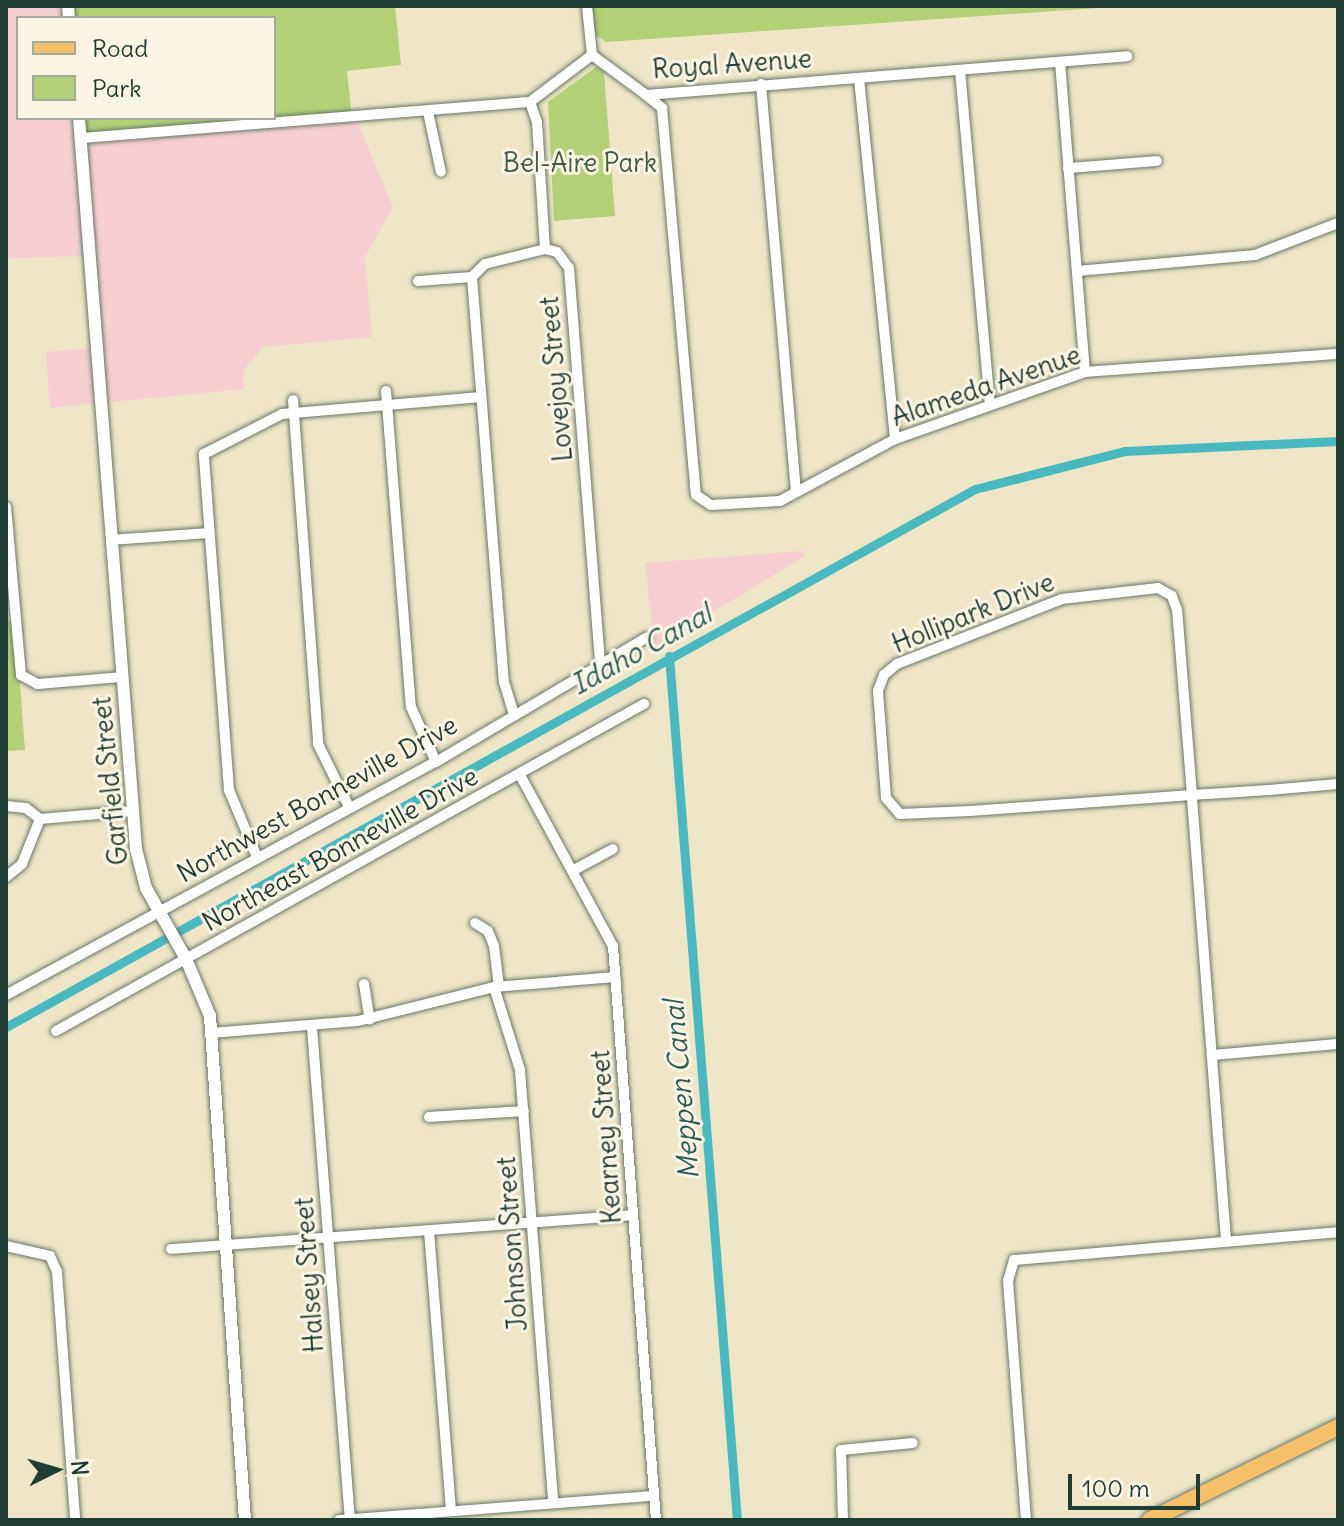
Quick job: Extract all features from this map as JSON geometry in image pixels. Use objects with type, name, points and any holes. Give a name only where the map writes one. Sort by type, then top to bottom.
[{"type":"main road","points":[[1150,1520],[1338,1427]]},
{"type":"street","points":[[81,138],[530,102],[592,55],[587,6]]},
{"type":"street","name":"Royal Avenue","points":[[592,55],[646,95],[1127,56]]},
{"type":"street","points":[[1060,62],[1085,372]]},
{"type":"street","points":[[960,70],[990,403]]},
{"type":"street","points":[[859,78],[895,439]]},
{"type":"street","points":[[761,84],[796,490]]},
{"type":"street","name":"Alameda Avenue","points":[[646,95],[662,108],[696,495],[711,505],[780,501],[895,439],[1085,372],[1338,354]]},
{"type":"street","points":[[418,281],[472,277],[485,264],[545,249],[537,122],[530,102]]},
{"type":"street","points":[[428,112],[441,172]]},
{"type":"street","name":"Garfield Street","points":[[79,120],[139,865],[158,912],[203,993],[211,1033],[245,1520]]},
{"type":"street","points":[[1068,168],[1157,161]]},
{"type":"street","points":[[1077,271],[1255,255],[1338,223]]},
{"type":"street","name":"Lovejoy Street","points":[[545,249],[557,252],[569,268],[600,666]]},
{"type":"street","points":[[472,277],[504,682],[514,714]]},
{"type":"street","points":[[386,391],[411,707],[436,762]]},
{"type":"street","points":[[257,857],[229,790],[202,461],[210,449],[294,413],[481,397]]},
{"type":"street","points":[[293,400],[318,744],[349,807]]},
{"type":"street","points":[[6,507],[8,567],[18,665],[30,683],[122,677]]},
{"type":"street","points":[[111,540],[208,533]]},
{"type":"street","name":"Hollipark Drive","points":[[1192,795],[1176,603],[1166,591],[1062,599],[897,664],[881,682],[886,798],[900,814],[1192,795],[1338,784]]},
{"type":"street","name":"Northwest Bonneville Drive","points":[[6,995],[436,762],[647,637]]},
{"type":"street","name":"Northeast Bonneville Drive","points":[[56,1031],[644,704]]},
{"type":"street","name":"Kearney Street","points":[[520,775],[613,946],[656,1520]]},
{"type":"street","points":[[1192,795],[1226,1240]]},
{"type":"street","points":[[6,806],[26,808],[40,819],[133,811]]},
{"type":"street","points":[[6,877],[22,864],[40,819]]},
{"type":"street","points":[[574,870],[613,849]]},
{"type":"street","name":"Johnson Street","points":[[475,923],[488,931],[494,946],[496,987],[520,1070],[553,1503]]},
{"type":"street","points":[[211,1033],[370,1020],[496,987],[616,977]]},
{"type":"street","points":[[364,984],[370,1020]]},
{"type":"street","name":"Halsey Street","points":[[312,1027],[350,1519]]},
{"type":"street","points":[[1212,1055],[1338,1044]]},
{"type":"street","points":[[429,1117],[524,1111]]},
{"type":"street","points":[[171,1249],[633,1215]]},
{"type":"street","points":[[429,1231],[451,1511]]},
{"type":"street","points":[[1026,1520],[1008,1281],[1014,1260],[1338,1232]]},
{"type":"street","points":[[6,1246],[53,1259],[75,1520]]},
{"type":"street","points":[[843,1520],[841,1450],[913,1443]]},
{"type":"street","points":[[339,1520],[654,1496]]},
{"type":"shaded area","points":[[6,6],[68,6],[69,16],[16,16],[16,120],[356,119],[393,207],[365,257],[372,337],[263,347],[243,371],[244,389],[50,408],[46,352],[95,348],[89,256],[6,258]]},
{"type":"shaded area","points":[[803,551],[805,556],[654,648],[645,563]]},
{"type":"green space","points":[[68,6],[395,6],[401,65],[347,71],[352,119],[81,138],[79,120],[276,120],[276,16],[69,16]]},
{"type":"green space","points":[[587,6],[1127,6],[606,42],[589,30]]},
{"type":"green space","name":"Bel-Aire Park","points":[[596,67],[604,72],[615,216],[554,221],[548,102]]},
{"type":"green space","points":[[15,620],[25,750],[6,751],[6,621]]},
{"type":"waterway","name":"Idaho Canal","points":[[6,1027],[975,489],[1125,451],[1338,441]]},
{"type":"waterway","name":"Meppen Canal","points":[[669,656],[737,1520]]}]
